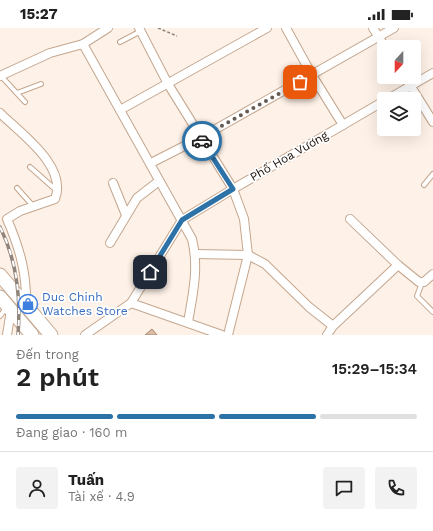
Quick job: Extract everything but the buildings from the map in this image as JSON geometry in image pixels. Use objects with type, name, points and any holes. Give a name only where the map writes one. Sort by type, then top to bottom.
[{"type":"main road","points":[[0,275],[51,335]]},
{"type":"main road","points":[[5,307],[32,335]]},
{"type":"street","points":[[0,75],[50,53],[83,44],[108,28]]},
{"type":"street","points":[[120,110],[267,28]]},
{"type":"street","points":[[286,28],[312,75],[343,125]]},
{"type":"street","points":[[373,28],[381,40]]},
{"type":"street","points":[[151,164],[200,138],[394,28]]},
{"type":"street","points":[[140,30],[168,84],[200,138],[233,189],[244,219],[248,255],[228,335]]},
{"type":"street","points":[[83,44],[192,239],[196,254],[193,294],[188,322]]},
{"type":"street","points":[[400,92],[433,73]]},
{"type":"street","points":[[410,86],[433,122]]},
{"type":"street","name":"Phố Hoa Vương","points":[[85,335],[131,303],[182,220],[377,106]]},
{"type":"street","points":[[0,113],[43,155],[55,171],[56,199],[20,211],[7,219],[24,266],[27,284],[26,306]]},
{"type":"street","points":[[110,243],[137,198],[159,181]]},
{"type":"street","points":[[113,183],[126,215]]},
{"type":"street","points":[[350,219],[398,265],[422,283],[433,274]]},
{"type":"street","points":[[196,254],[248,255],[265,264],[309,307],[333,326]]},
{"type":"street","points":[[328,335],[333,326],[398,265]]},
{"type":"street","points":[[131,303],[222,335]]},
{"type":"street","points":[[5,307],[7,335]]},
{"type":"lane","points":[[120,42],[140,30]]},
{"type":"lane","points":[[0,75],[25,102]]},
{"type":"lane","points":[[17,93],[41,84]]},
{"type":"lane","points":[[30,167],[56,190]]},
{"type":"lane","points":[[424,185],[433,174]]},
{"type":"lane","points":[[17,188],[34,207]]},
{"type":"lane","points":[[422,283],[417,296],[433,312]]},
{"type":"path","points":[[158,28],[176,36]]},
{"type":"railway","points":[[0,227],[6,240],[14,266],[19,307],[18,335]]},
{"type":"way so far","points":[[202,141],[200,138],[300,82]]},
{"type":"place","name":"Duc Chinh Watches Store","points":[[28,304]]},
{"type":"route","points":[[150,272],[182,220],[233,189],[202,141]]}]
